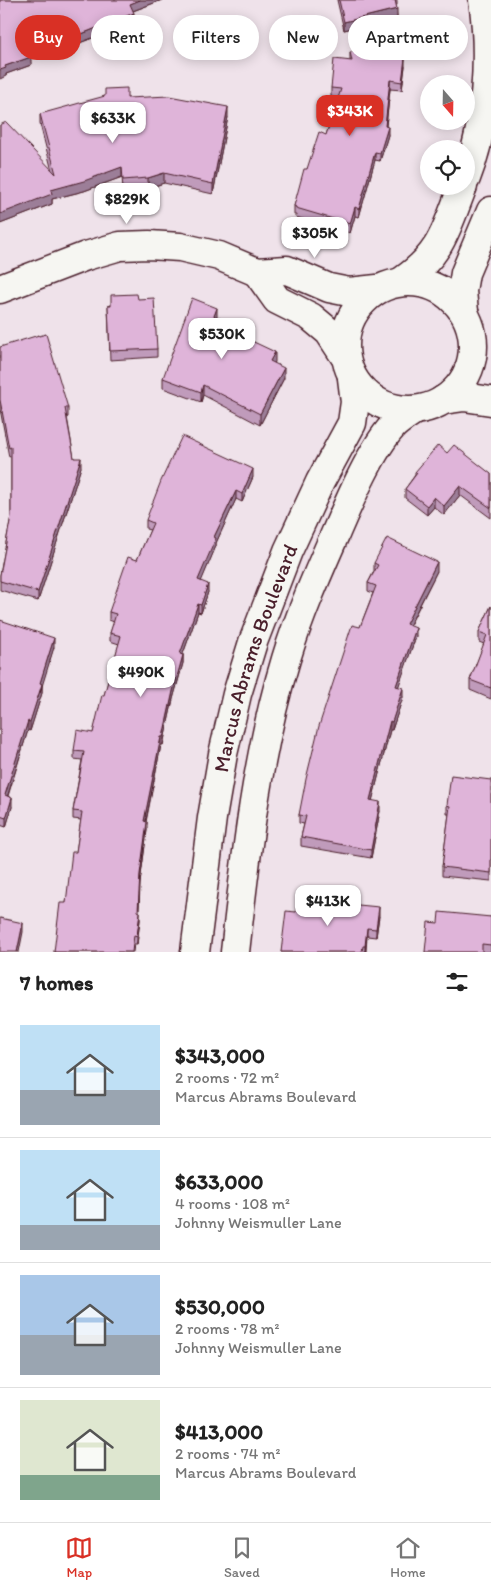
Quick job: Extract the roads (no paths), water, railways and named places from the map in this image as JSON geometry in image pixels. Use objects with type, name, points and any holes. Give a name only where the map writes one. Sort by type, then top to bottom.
[{"type":"street","points":[[475,144],[482,118],[486,84],[486,32],[483,0]]},
{"type":"street","points":[[348,367],[345,336],[351,317],[362,301],[419,270],[432,256],[442,239],[459,195]]},
{"type":"street","points":[[257,272],[277,300],[311,317],[328,332],[364,392],[379,403],[396,409],[414,410],[429,407],[443,400],[457,388],[467,373],[472,355],[462,291],[465,273],[491,211]]},
{"type":"street","points":[[0,289],[86,256],[120,246],[149,245],[180,247],[220,256],[257,272],[287,270],[328,288],[349,292],[420,282],[437,288],[452,298],[485,358],[491,363]]},
{"type":"street","name":"Marcus Abrams Boulevard","points":[[195,952],[214,809],[223,754],[237,694],[253,642],[288,551],[320,482],[352,423],[355,402],[348,367]]},
{"type":"street","points":[[443,400],[464,397],[491,401]]},
{"type":"street","name":"Marcus Abrams Boulevard","points":[[234,952],[260,760],[286,658],[318,573],[347,507],[372,458],[383,439],[394,426],[414,410]]}]
